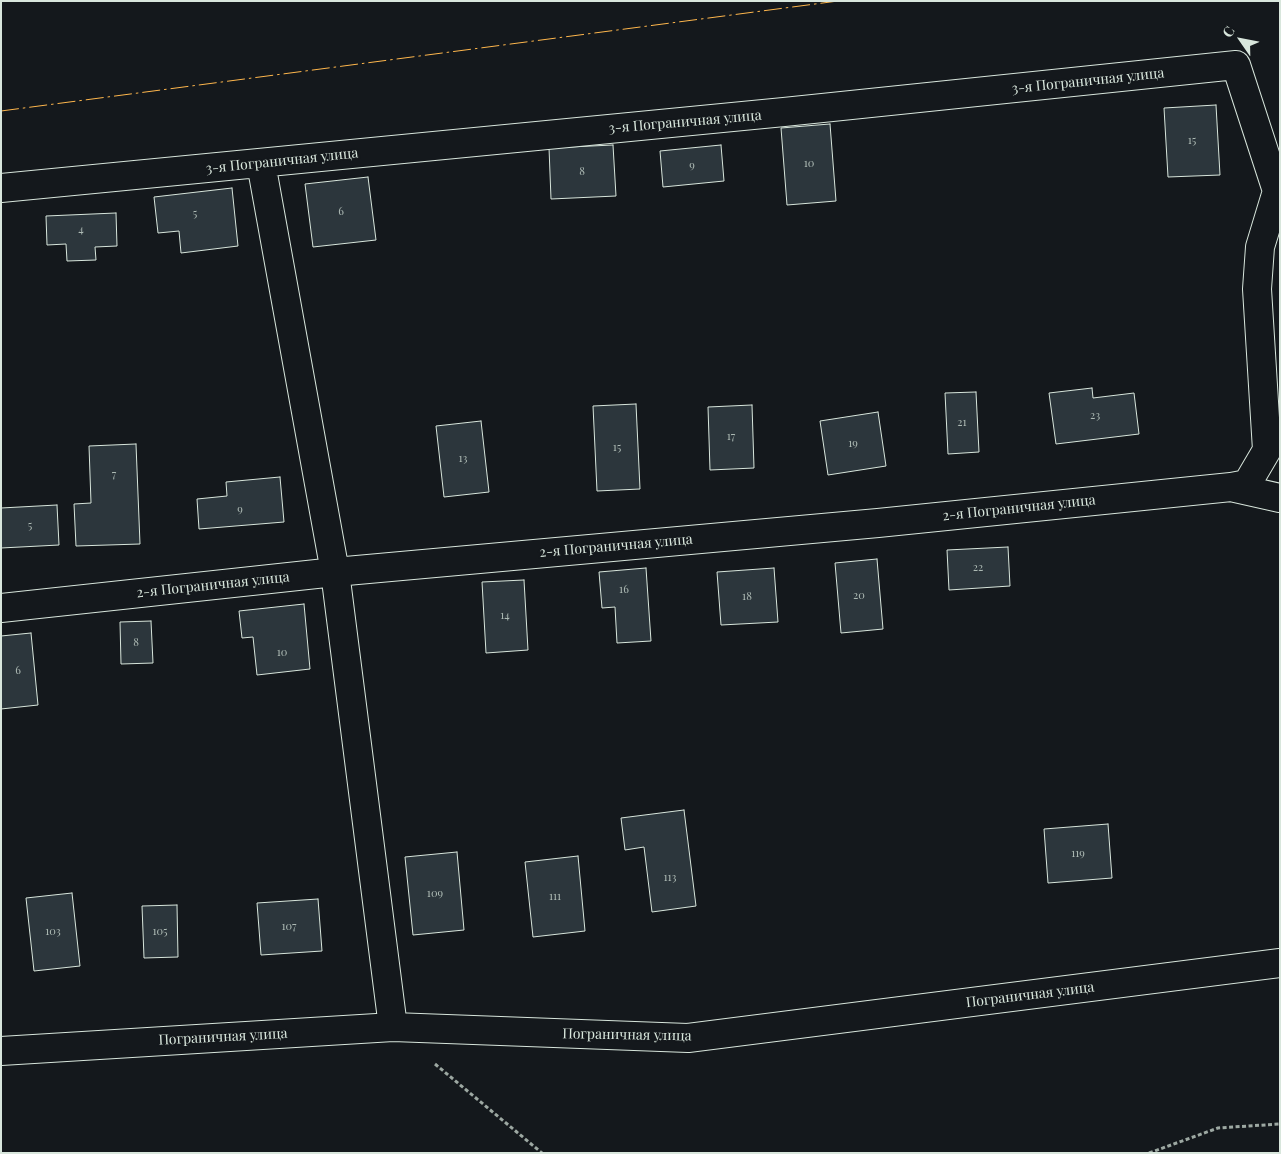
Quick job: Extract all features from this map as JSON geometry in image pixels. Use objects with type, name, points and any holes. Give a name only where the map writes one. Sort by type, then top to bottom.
[{"type":"street","name":"3-я Пограничная улица","points":[[1,188],[774,113],[1236,65],[1278,192]]},
{"type":"street","points":[[261,163],[335,572],[393,1027]]},
{"type":"street","name":"2-я Пограничная улица","points":[[1,608],[335,572],[878,523],[1247,484],[1267,450],[1257,289],[1260,247],[1278,192]]},
{"type":"street","name":"2-я Пограничная улица","points":[[1231,486],[1280,498]]},
{"type":"street","name":"Пограничная улица","points":[[1,1051],[393,1027],[688,1038],[1280,963]]},
{"type":"path","points":[[393,1027],[542,1153]]},
{"type":"path","points":[[1148,1153],[1218,1128],[1280,1124]]},
{"type":"building","points":[[1216,105],[1220,175],[1168,177],[1164,108]]},
{"type":"building","points":[[830,124],[836,201],[787,205],[781,128]]},
{"type":"building","points":[[613,145],[616,196],[551,199],[549,148]]},
{"type":"building","points":[[721,145],[724,181],[663,187],[660,151]]},
{"type":"building","points":[[368,177],[376,240],[313,247],[305,184]]},
{"type":"building","points":[[232,188],[238,246],[181,253],[179,231],[158,233],[154,197]]},
{"type":"building","points":[[116,213],[117,246],[95,247],[96,260],[67,261],[66,244],[47,245],[46,216]]},
{"type":"building","points":[[1092,388],[1093,398],[1134,393],[1139,434],[1056,444],[1049,393]]},
{"type":"building","points":[[976,392],[979,452],[948,454],[945,393]]},
{"type":"building","points":[[636,404],[640,489],[597,491],[593,406]]},
{"type":"building","points":[[752,405],[754,468],[710,470],[708,407]]},
{"type":"building","points":[[878,412],[886,466],[828,475],[820,421]]},
{"type":"building","points":[[481,421],[489,492],[444,497],[436,426]]},
{"type":"building","points":[[136,444],[140,544],[76,546],[74,504],[91,503],[89,446]]},
{"type":"building","points":[[280,477],[284,522],[199,529],[197,499],[227,496],[226,482]]},
{"type":"building","points":[[57,505],[59,545],[1,548],[1,508]]},
{"type":"building","points":[[1008,547],[1010,586],[949,590],[947,550]]},
{"type":"building","points":[[877,559],[883,629],[841,633],[835,563]]},
{"type":"building","points":[[646,568],[651,641],[617,643],[615,607],[602,608],[599,572]]},
{"type":"building","points":[[774,568],[778,622],[721,625],[717,572]]},
{"type":"building","points":[[524,580],[528,650],[486,653],[482,582]]},
{"type":"building","points":[[304,604],[310,669],[257,675],[253,637],[242,638],[239,611]]},
{"type":"building","points":[[151,621],[153,663],[121,664],[120,622]]},
{"type":"building","points":[[31,633],[38,705],[1,709],[1,636]]},
{"type":"building","points":[[684,810],[696,906],[652,912],[644,847],[625,850],[621,818]]},
{"type":"building","points":[[1108,824],[1112,878],[1048,883],[1044,829]]},
{"type":"building","points":[[457,852],[464,930],[413,935],[405,857]]},
{"type":"building","points":[[578,856],[585,931],[533,937],[525,862]]},
{"type":"building","points":[[72,893],[80,966],[34,971],[26,898]]},
{"type":"building","points":[[318,899],[322,951],[261,955],[257,903]]},
{"type":"building","points":[[177,905],[178,957],[144,958],[142,906]]},
{"type":"power","points":[[1,111],[838,1]]}]
